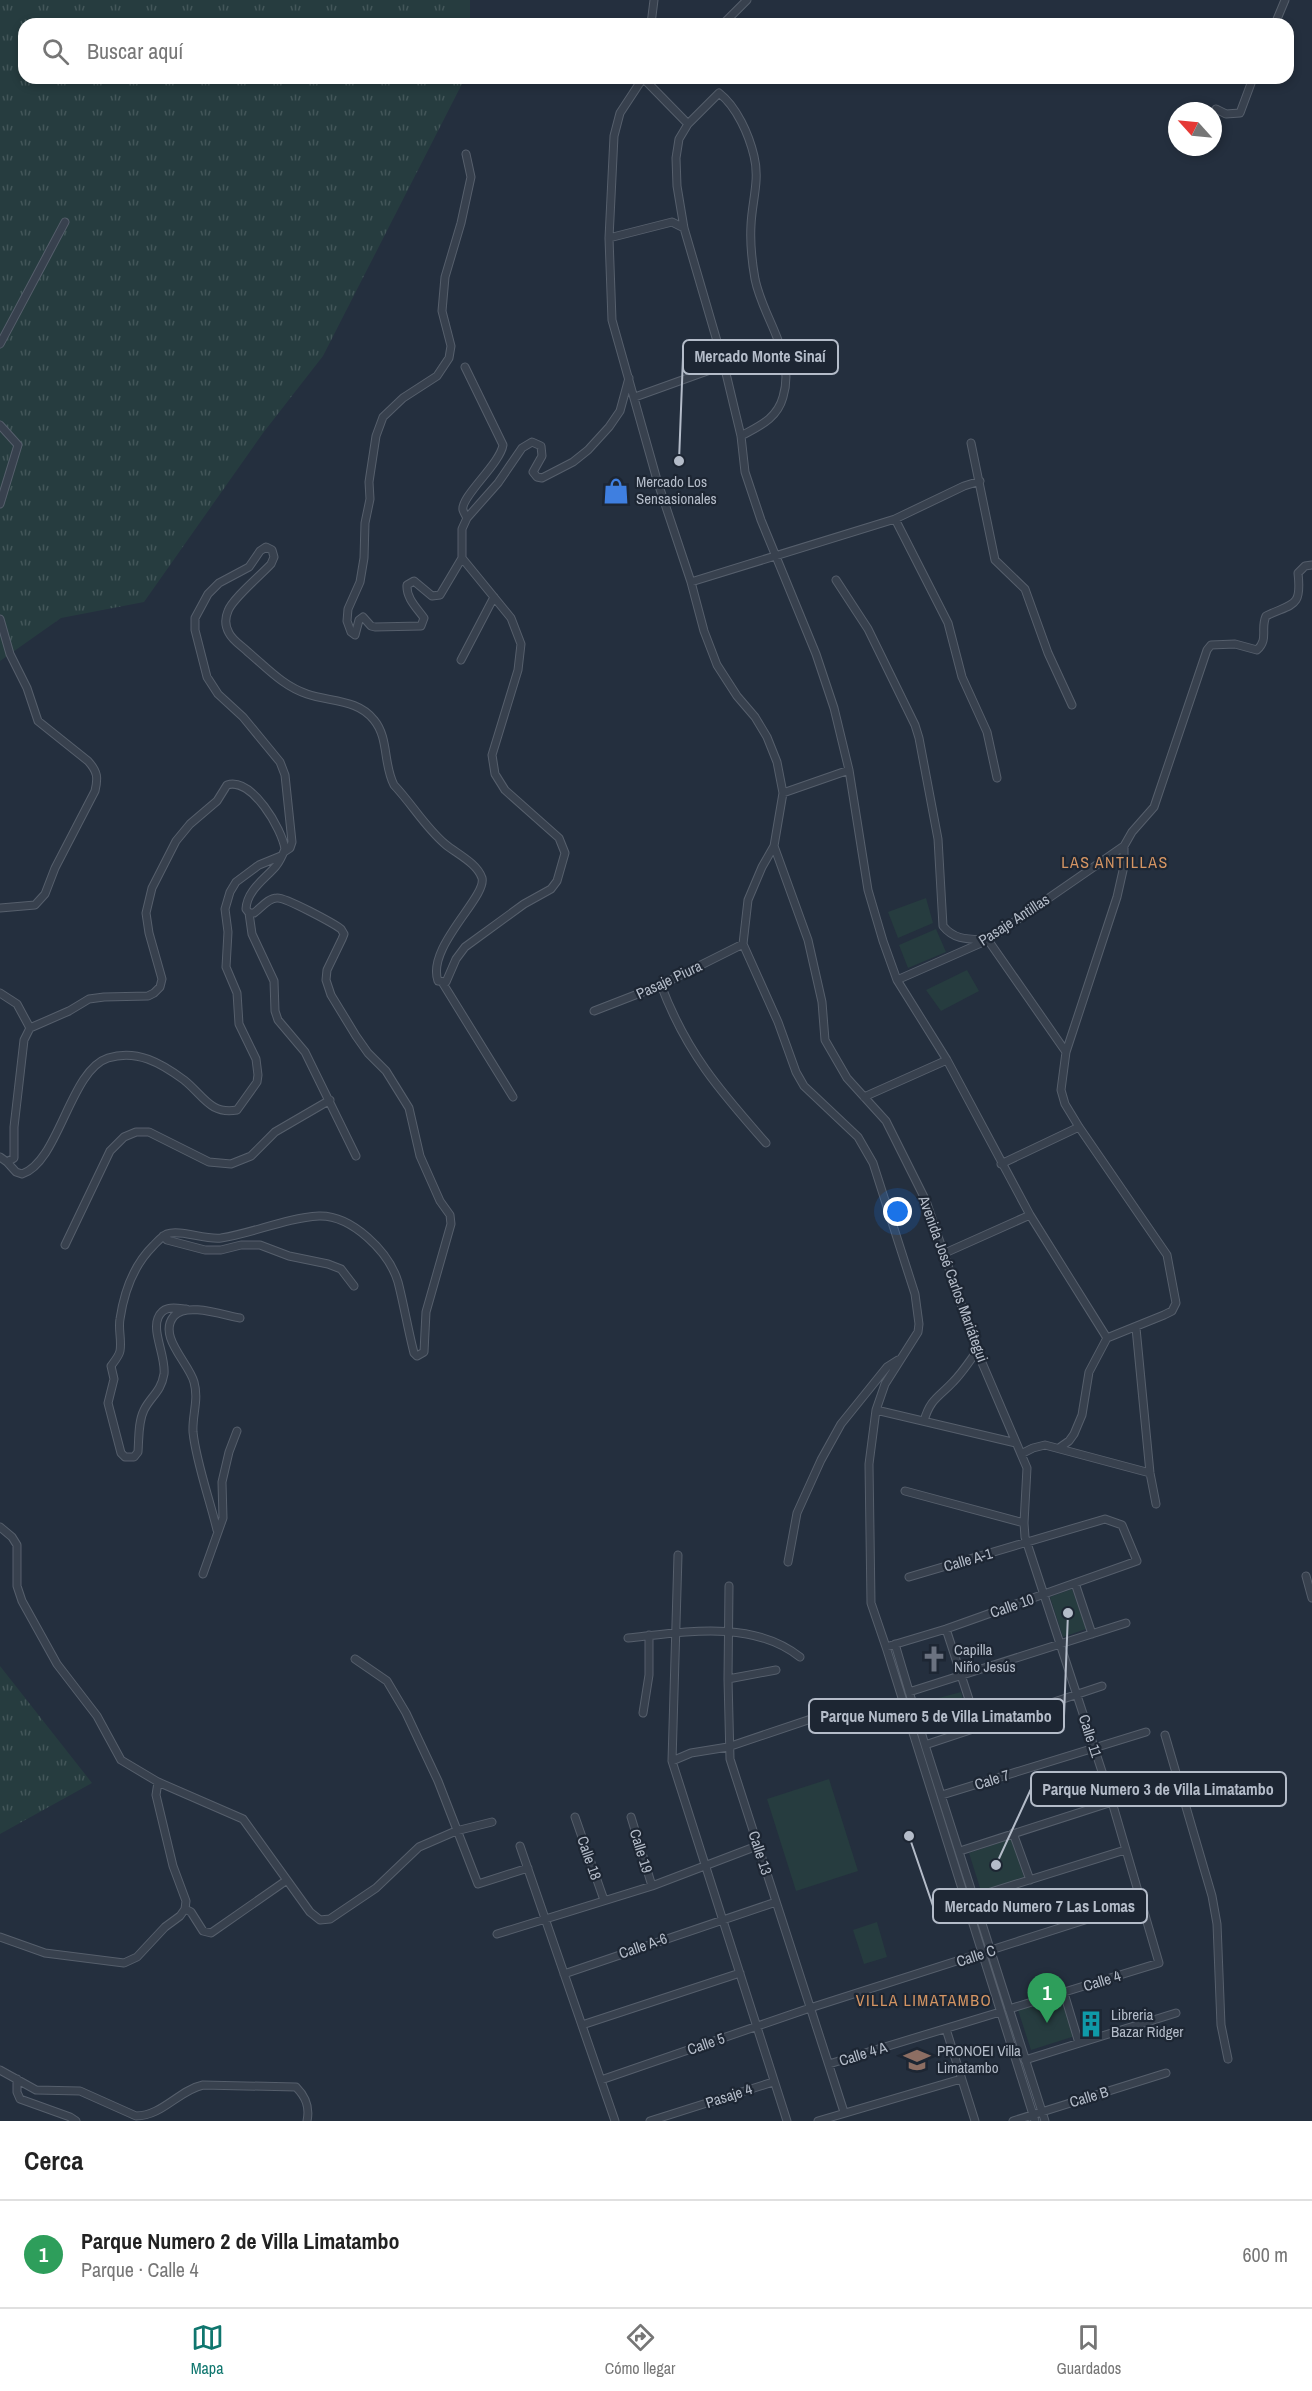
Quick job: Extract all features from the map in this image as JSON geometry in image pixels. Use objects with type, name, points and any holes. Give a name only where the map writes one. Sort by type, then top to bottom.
[{"type":"street","points":[[654,0],[654,18]]},
{"type":"street","points":[[729,18],[747,0]]},
{"type":"street","points":[[1278,18],[1285,0]]},
{"type":"street","name":"Avenida José Carlos Mariátegui","points":[[639,84],[620,113],[614,136],[609,238],[612,320],[657,480],[692,582],[704,631],[717,665],[737,696],[755,717],[767,737],[777,762],[783,793],[774,846],[808,940],[822,1002],[825,1040],[847,1078],[886,1121],[926,1201],[977,1351],[1028,1468],[1024,1523],[1028,1544]]},
{"type":"street","points":[[649,84],[688,124]]},
{"type":"street","points":[[1222,112],[1240,113],[1250,84]]},
{"type":"street","points":[[741,436],[764,424],[775,415],[783,397],[786,369],[781,347],[755,282],[751,224],[757,174],[749,138],[722,95],[716,94],[688,124],[679,139],[676,158],[677,186],[684,228],[724,365],[741,436],[745,472],[775,555],[816,654],[834,708],[849,770],[868,890],[882,941],[897,980],[947,1060],[1001,1164],[1107,1338]]},
{"type":"street","points":[[466,154],[471,177],[461,223],[445,277],[442,311],[451,346],[449,358],[437,376],[402,398],[383,417],[376,436],[369,482],[370,499],[365,523],[364,558],[360,582],[348,609],[347,621],[351,632],[356,635],[359,620],[363,617],[370,626],[375,627],[421,626],[424,618],[413,605],[406,590],[407,585],[414,581],[432,596],[440,595],[462,558],[462,530],[467,518],[498,483],[522,448],[532,442],[541,446],[542,456],[533,472],[537,477],[542,478],[573,462],[588,450],[620,411],[629,378]]},
{"type":"street","points":[[0,344],[65,222]]},
{"type":"street","points":[[609,238],[672,222],[684,228]]},
{"type":"street","points":[[635,397],[724,365]]},
{"type":"street","points":[[465,367],[502,445],[502,450],[464,502],[462,510],[467,518]]},
{"type":"street","points":[[0,425],[18,445],[0,504]]},
{"type":"street","points":[[972,443],[995,560],[1025,589],[1048,652],[1072,705]]},
{"type":"street","points":[[692,582],[895,519],[964,486],[980,481]]},
{"type":"street","points":[[895,519],[948,623],[962,677],[987,732],[997,778]]},
{"type":"street","points":[[0,1156],[16,1172],[22,1174],[35,1167],[90,1072],[98,1063],[108,1058],[129,1054],[147,1058],[184,1081],[207,1103],[225,1112],[237,1110],[257,1082],[255,1059],[239,1024],[237,993],[226,967],[228,932],[225,909],[236,882],[290,848],[292,837],[285,775],[280,762],[243,717],[218,694],[207,677],[195,630],[195,618],[208,594],[219,583],[249,567],[260,551],[266,547],[272,550],[274,556],[271,564],[230,607],[226,617],[228,633],[268,672],[281,681],[307,694],[342,701],[361,709],[375,720],[384,740],[389,775],[394,785],[444,843],[479,871],[483,881],[480,892],[453,928],[440,956],[436,976],[438,981],[442,982],[513,1097]]},
{"type":"street","points":[[442,982],[446,982],[456,959],[465,947],[524,904],[551,889],[557,881],[565,853],[559,838],[505,790],[495,774],[492,755],[521,658],[518,633],[511,618],[462,558]]},
{"type":"street","points":[[1059,1448],[1069,1442],[1074,1434],[1082,1415],[1089,1372],[1107,1338],[1136,1328],[1172,1311],[1176,1303],[1167,1255],[1079,1127],[1065,1104],[1061,1090],[1066,1052],[1117,897],[1124,866],[1124,846],[1132,832],[1154,807],[1207,650],[1211,645],[1235,644],[1257,650],[1266,635],[1263,622],[1266,616],[1283,610],[1297,600],[1300,593],[1298,573],[1305,566],[1312,565]]},
{"type":"street","points":[[836,580],[868,629],[915,725],[938,839],[943,926],[950,935],[960,939],[988,940],[1066,1052]]},
{"type":"street","points":[[462,660],[494,597]]},
{"type":"street","points":[[0,619],[10,654],[27,687],[38,721],[88,761],[96,769],[98,778],[95,791],[55,868],[45,894],[35,905],[0,908]]},
{"type":"street","points":[[783,793],[849,770]]},
{"type":"street","points":[[8,1162],[14,1158],[14,1127],[24,1040],[30,1028],[69,1011],[89,999],[148,996],[160,987],[162,979],[149,933],[147,902],[160,869],[176,841],[190,824],[220,798],[227,784],[237,783],[269,812],[283,839],[285,849],[276,865],[248,898],[246,906],[252,934],[274,981],[275,1011],[278,1020],[305,1052],[356,1156]]},
{"type":"street","points":[[774,846],[748,900],[743,944],[778,1022],[796,1072],[804,1086],[858,1137],[873,1162],[901,1245],[916,1304],[918,1332],[885,1384],[876,1410],[869,1464],[871,1602],[1034,2118]]},
{"type":"street","name":"Pasaje Antillas","points":[[897,980],[988,940],[1124,846]]},
{"type":"street","points":[[240,1318],[169,1307],[161,1312],[156,1328],[164,1366],[163,1378],[158,1392],[141,1416],[138,1452],[134,1456],[126,1457],[122,1453],[108,1403],[114,1379],[111,1366],[119,1353],[119,1320],[134,1270],[162,1236],[174,1233],[203,1238],[220,1238],[319,1216],[335,1218],[350,1224],[361,1231],[386,1259],[398,1280],[414,1353],[417,1356],[424,1352],[426,1312],[448,1240],[450,1215],[440,1201],[420,1156],[409,1108],[404,1098],[386,1071],[368,1053],[331,995],[326,980],[327,970],[342,939],[343,931],[296,904],[278,897],[267,901],[256,912],[249,913]]},
{"type":"street","name":"Pasaje Piura","points":[[594,1011],[661,986],[743,944]]},
{"type":"street","points":[[661,986],[674,1020],[689,1048],[710,1077],[766,1143]]},
{"type":"street","points":[[0,993],[17,1004],[30,1028]]},
{"type":"street","points":[[864,1097],[947,1060]]},
{"type":"street","points":[[65,1245],[110,1151],[124,1137],[136,1132],[149,1132],[209,1162],[231,1164],[251,1155],[275,1132],[330,1100]]},
{"type":"street","points":[[1001,1164],[1079,1127]]},
{"type":"street","points":[[945,1253],[1030,1215]]},
{"type":"street","points":[[162,1236],[167,1240],[205,1250],[260,1245],[289,1256],[341,1269],[354,1286]]},
{"type":"street","points":[[186,1309],[173,1317],[169,1332],[196,1388],[197,1403],[193,1428],[195,1444],[217,1530]]},
{"type":"street","points":[[1136,1328],[1150,1473],[1156,1504]]},
{"type":"street","points":[[924,1420],[933,1400],[953,1383],[977,1351]]},
{"type":"street","points":[[788,1562],[797,1513],[820,1460],[841,1424],[887,1367],[900,1359]]},
{"type":"street","points":[[876,1410],[1016,1443]]},
{"type":"street","points":[[202,1574],[223,1518],[222,1482],[237,1431]]},
{"type":"street","points":[[1021,1454],[1045,1445],[1150,1473]]},
{"type":"street","points":[[905,1491],[1024,1523]]},
{"type":"street","name":"Calle A-1","points":[[909,1577],[1028,1544],[1105,1519],[1122,1525],[1137,1561]]},
{"type":"street","points":[[0,1527],[12,1537],[17,1545],[19,1593],[57,1664],[97,1716],[121,1760],[158,1782],[243,1819],[310,1912],[325,1921],[376,1888],[419,1847],[456,1831],[492,1822]]},
{"type":"street","name":"Calle 11","points":[[1028,1544],[1112,1802],[1159,1964]]},
{"type":"street","points":[[678,1555],[672,1761],[787,2121]]},
{"type":"street","name":"Calle 10","points":[[886,1647],[946,1629],[1137,1561]]},
{"type":"street","points":[[1306,1576],[1312,1598]]},
{"type":"street","points":[[1075,1583],[1092,1634]]},
{"type":"street","name":"Calle 13","points":[[729,1586],[728,1747],[730,1759],[844,2112]]},
{"type":"street","points":[[909,1692],[1126,1623]]},
{"type":"street","points":[[946,1629],[978,1728]]},
{"type":"street","points":[[628,1638],[677,1633],[750,1633],[783,1645],[800,1657]]},
{"type":"street","points":[[643,1713],[649,1675],[649,1635]]},
{"type":"street","points":[[895,1644],[1045,2121]]},
{"type":"street","points":[[355,1659],[387,1681],[406,1713],[438,1781],[478,1884],[528,1868]]},
{"type":"street","points":[[728,1679],[776,1670]]},
{"type":"street","points":[[925,1745],[1102,1686]]},
{"type":"street","points":[[672,1761],[691,1753],[728,1747],[810,1719]]},
{"type":"street","name":"Cale 7","points":[[942,1796],[1146,1732]]},
{"type":"street","points":[[1165,1735],[1212,1896],[1217,1924],[1221,2025],[1228,2059]]},
{"type":"street","points":[[0,1937],[45,1953],[124,1963],[137,1957],[165,1927],[180,1916],[185,1909],[186,1901],[173,1866],[156,1795],[158,1782]]},
{"type":"street","points":[[960,1851],[1112,1802]]},
{"type":"street","name":"Calle 18","points":[[575,1817],[604,1900]]},
{"type":"street","name":"Calle 19","points":[[631,1817],[652,1886]]},
{"type":"street","points":[[1013,1833],[1030,1880]]},
{"type":"street","points":[[520,1846],[615,2121]]},
{"type":"street","points":[[497,1934],[652,1886],[757,1846]]},
{"type":"street","points":[[975,1897],[1125,1850]]},
{"type":"street","points":[[185,1909],[191,1912],[203,1931],[211,1933],[287,1880]]},
{"type":"street","name":"Calle A-6","points":[[564,1974],[776,1902]]},
{"type":"street","name":"Calle C","points":[[810,2008],[1141,1902]]},
{"type":"street","name":"Calle 4","points":[[1009,2009],[1159,1964]]},
{"type":"street","points":[[582,2025],[740,1973]]},
{"type":"street","points":[[1064,1993],[1080,2043]]},
{"type":"street","name":"Calle 5","points":[[601,2080],[810,2008]]},
{"type":"street","name":"Calle 4 A","points":[[829,2064],[1000,2012]]},
{"type":"street","points":[[1026,2060],[1176,2013]]},
{"type":"street","points":[[946,2028],[975,2121]]},
{"type":"street","points":[[0,2070],[36,2090],[80,2091],[136,2116],[145,2116],[193,2087],[203,2085],[296,2087],[304,2094],[309,2111],[307,2121]]},
{"type":"street","name":"Calle B","points":[[1013,2121],[1034,2118],[1042,2112],[1166,2073]]},
{"type":"street","points":[[17,2079],[17,2092],[21,2099],[76,2121]]},
{"type":"street","points":[[818,2121],[961,2079]]},
{"type":"street","name":"Pasaje 4","points":[[650,2121],[773,2082]]},
{"type":"green space","points":[[0,0],[470,0],[470,18],[18,18],[18,84],[462,84],[323,356],[263,433],[144,602],[61,618],[0,661]]},
{"type":"green space","points":[[926,898],[933,923],[898,938],[888,912]]},
{"type":"green space","points":[[936,929],[946,952],[908,968],[899,945]]},
{"type":"green space","points":[[967,970],[979,991],[941,1011],[926,990]]},
{"type":"green space","points":[[1072,1589],[1086,1629],[1063,1637],[1050,1597]]},
{"type":"green space","points":[[0,1666],[92,1783],[0,1834]]},
{"type":"green space","points":[[961,1692],[967,1714],[933,1723],[927,1701]]},
{"type":"green space","points":[[829,1779],[858,1871],[796,1891],[767,1799]]},
{"type":"green space","points":[[1011,1839],[1024,1877],[981,1891],[969,1853]]},
{"type":"green space","points":[[877,1922],[887,1957],[864,1964],[853,1930]]},
{"type":"green space","points":[[1062,1995],[1075,2036],[1031,2050],[1018,2010]]},
{"type":"place","name":"Mercado Monte Sinaí","points":[[679,461]]},
{"type":"place","name":"Mercado Los Sensasionales","points":[[616,491]]},
{"type":"place","name":"Parque Numero 5 de Villa Limatambo","points":[[1068,1613]]},
{"type":"place","name":"Capilla Niño Jesús","points":[[934,1659]]},
{"type":"place","name":"Mercado Numero 7 Las Lomas","points":[[909,1836]]},
{"type":"place","name":"Parque Numero 3 de Villa Limatambo","points":[[996,1865]]},
{"type":"place","name":"Parque Numero 2 de Villa Limatambo","points":[[1047,2023]]},
{"type":"place","name":"Libreria Bazar Ridger","points":[[1091,2024]]},
{"type":"place","name":"PRONOEI Villa Limatambo","points":[[917,2060]]},
{"type":"district","name":"LAS ANTILLAS","points":[[1115,862]]},
{"type":"district","name":"VILLA LIMATAMBO","points":[[924,2000]]}]
